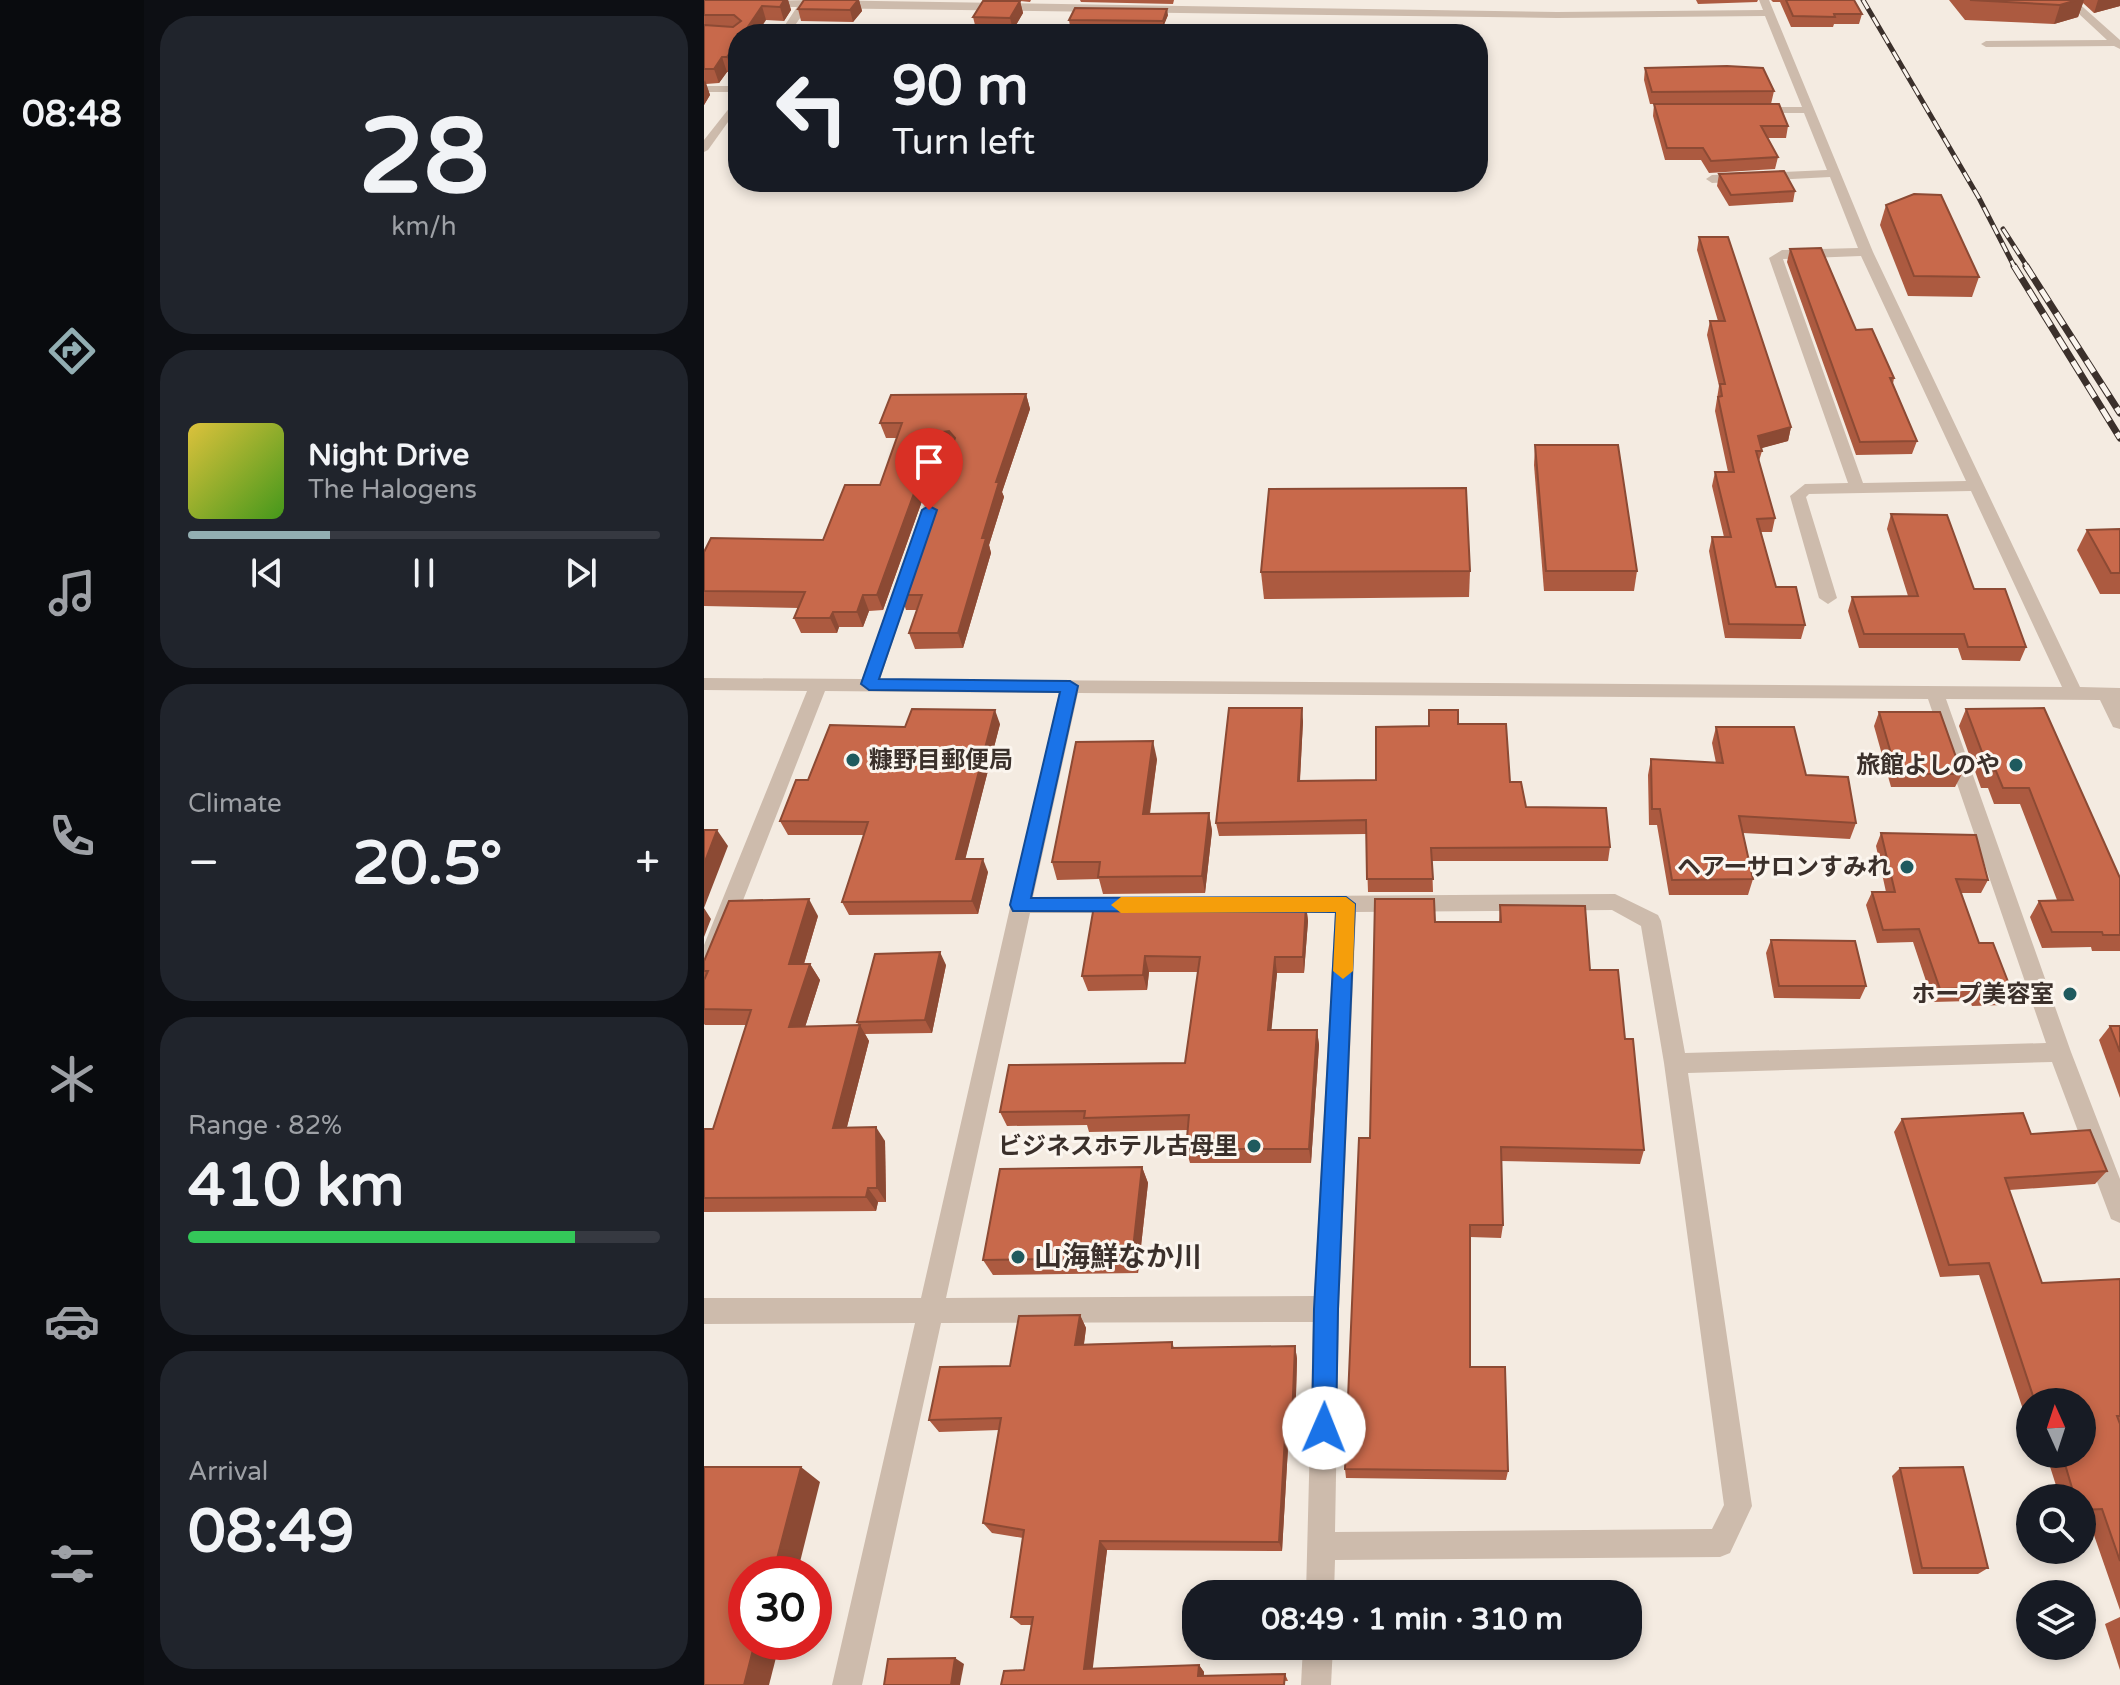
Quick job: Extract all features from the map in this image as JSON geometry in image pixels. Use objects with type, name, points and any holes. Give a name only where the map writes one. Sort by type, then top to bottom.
[{"type":"street","points":[[2069,0],[2117,44]]},
{"type":"street","points":[[791,24],[806,2]]},
{"type":"street","points":[[747,4],[1385,6],[1557,15],[1766,6],[1811,110],[1866,252],[2074,693]]},
{"type":"street","points":[[1986,44],[2117,44]]},
{"type":"street","points":[[704,89],[728,89]]},
{"type":"street","points":[[1747,110],[1811,110]]},
{"type":"street","points":[[704,148],[728,114]]},
{"type":"street","points":[[1712,179],[1833,173]]},
{"type":"street","points":[[1857,487],[1776,258],[1782,254],[1866,252]]},
{"type":"street","points":[[869,684],[949,452]]},
{"type":"street","points":[[1828,598],[1798,496],[1805,489],[1974,486]]},
{"type":"street","points":[[704,684],[2074,693],[2114,695],[2120,722]]},
{"type":"street","points":[[704,972],[819,684]]},
{"type":"street","points":[[847,1685],[1070,686]]},
{"type":"street","points":[[1935,693],[2060,1052],[2120,1211]]},
{"type":"street","points":[[1020,905],[1615,902],[1651,921],[1675,1063],[1738,1506],[1720,1543],[1322,1546]]},
{"type":"street","points":[[1321,1580],[1326,1309],[1346,904]]},
{"type":"street","points":[[1675,1063],[2060,1052]]},
{"type":"street","points":[[704,1311],[1326,1309]]},
{"type":"street","points":[[1316,1685],[1317,1660]]},
{"type":"building","points":[[704,0],[784,0],[780,7],[762,6],[750,24],[737,24],[741,21],[734,15],[704,15]]},
{"type":"building","points":[[804,0],[858,0],[850,10],[798,9]]},
{"type":"building","points":[[1786,0],[1854,0],[1862,14],[1793,16]]},
{"type":"building","points":[[1970,0],[2077,0],[2060,5]]},
{"type":"building","points":[[983,1],[1020,1],[1010,18],[973,17]]},
{"type":"building","points":[[1075,8],[1167,9],[1163,21],[1069,20]]},
{"type":"building","points":[[704,25],[728,27],[728,56],[722,57],[714,69],[704,69]]},
{"type":"building","points":[[1645,68],[1763,68],[1774,91],[1652,92]]},
{"type":"building","points":[[1654,104],[1779,104],[1788,126],[1761,126],[1778,157],[1711,161],[1703,148],[1667,148]]},
{"type":"building","points":[[1784,171],[1795,191],[1731,195],[1719,174]]},
{"type":"building","points":[[1914,194],[1941,195],[1979,277],[1914,276],[1886,205]]},
{"type":"building","points":[[1699,237],[1728,237],[1791,427],[1758,436],[1762,451],[1756,451],[1775,518],[1757,519],[1776,587],[1796,587],[1805,625],[1729,624],[1712,537],[1731,537],[1715,472],[1734,472],[1718,397],[1722,396],[1720,384],[1725,384],[1710,321],[1725,321]]},
{"type":"building","points":[[1821,248],[1856,330],[1872,329],[1917,441],[1860,442],[1790,249]]},
{"type":"building","points":[[1026,394],[996,482],[999,482],[982,538],[986,538],[958,633],[909,633],[922,595],[901,595],[955,438],[949,431],[936,433],[877,595],[863,595],[857,612],[833,612],[830,618],[794,618],[805,592],[704,591],[704,552],[711,538],[823,540],[845,485],[880,485],[902,423],[880,423],[891,395]]},
{"type":"building","points":[[1535,445],[1618,445],[1637,571],[1546,571]]},
{"type":"building","points":[[1466,488],[1470,571],[1261,572],[1269,489]]},
{"type":"building","points":[[1891,514],[1947,515],[1974,589],[2005,589],[2026,647],[1968,647],[1964,634],[1864,634],[1852,597],[1918,596]]},
{"type":"building","points":[[2120,529],[2120,573],[2111,573],[2087,530]]},
{"type":"building","points":[[1229,708],[1302,708],[1298,781],[1376,780],[1376,727],[1429,726],[1429,710],[1458,710],[1458,724],[1506,724],[1510,782],[1521,782],[1526,807],[1606,808],[1610,847],[1431,848],[1433,879],[1367,879],[1366,820],[1216,823]]},
{"type":"building","points":[[2044,708],[2120,878],[2120,935],[2052,932],[2039,901],[2073,900],[2029,788],[2003,788],[1996,771],[1989,771],[1966,709]]},
{"type":"building","points":[[912,709],[995,710],[956,859],[983,859],[972,901],[842,902],[868,822],[780,821],[796,780],[808,780],[830,725],[905,727]]},
{"type":"building","points":[[1879,712],[1940,712],[1962,774],[1897,774]]},
{"type":"building","points":[[1716,727],[1794,727],[1806,775],[1848,777],[1856,823],[1739,816],[1753,879],[1672,880],[1660,809],[1652,809],[1651,759],[1723,763]]},
{"type":"building","points":[[1153,741],[1143,814],[1209,813],[1202,876],[1098,877],[1100,862],[1052,862],[1076,742]]},
{"type":"building","points":[[704,830],[717,830],[704,864]]},
{"type":"building","points":[[1881,833],[1976,835],[1988,880],[1956,879],[1979,943],[1993,943],[2012,992],[1980,994],[1978,988],[1940,989],[1919,929],[1883,930],[1872,892],[1895,892]]},
{"type":"building","points":[[809,899],[789,964],[810,964],[789,1027],[860,1025],[833,1128],[876,1127],[877,1188],[868,1188],[866,1197],[704,1198],[704,1129],[713,1129],[751,1010],[704,1009],[704,980],[708,971],[704,971],[704,961],[729,901]]},
{"type":"building","points":[[1375,899],[1434,899],[1435,922],[1501,922],[1500,905],[1585,906],[1590,970],[1618,970],[1625,1039],[1633,1039],[1644,1150],[1501,1147],[1503,1225],[1470,1225],[1470,1367],[1505,1367],[1508,1471],[1345,1469],[1359,1138],[1370,1138]]},
{"type":"building","points":[[1095,900],[1200,900],[1199,905],[1306,905],[1303,957],[1275,957],[1268,1030],[1317,1030],[1309,1149],[1186,1149],[1189,1115],[1084,1118],[1085,1111],[1000,1112],[1009,1065],[1185,1063],[1200,957],[1145,956],[1143,975],[1082,976]]},
{"type":"building","points":[[1771,940],[1855,941],[1866,986],[1779,986]]},
{"type":"building","points":[[940,952],[925,1020],[857,1022],[875,954]]},
{"type":"building","points":[[2110,1026],[2120,1026],[2120,1052]]},
{"type":"building","points":[[2023,1113],[2031,1134],[2090,1130],[2107,1171],[2005,1178],[2042,1283],[2120,1279],[2120,1416],[2117,1416],[2120,1424],[2120,1561],[2102,1509],[2096,1509],[2096,1484],[2071,1484],[2066,1468],[2096,1468],[2096,1388],[2030,1388],[1989,1263],[1949,1265],[1902,1119]]},
{"type":"building","points":[[1142,1167],[1132,1258],[983,1260],[1000,1169]]},
{"type":"building","points":[[1080,1315],[1075,1345],[1172,1342],[1172,1348],[1295,1346],[1292,1419],[1286,1419],[1279,1542],[1100,1541],[1084,1669],[1199,1665],[1198,1676],[1285,1674],[1284,1685],[1001,1685],[1004,1671],[1024,1670],[1033,1617],[1011,1617],[1024,1530],[983,1523],[1001,1418],[929,1420],[940,1367],[1010,1366],[1019,1316]]},
{"type":"building","points":[[704,1467],[801,1467],[778,1556],[728,1556],[728,1660],[750,1660],[744,1685],[704,1685]]},
{"type":"building","points":[[1963,1467],[1988,1568],[1922,1568],[1900,1468]]},
{"type":"building","points":[[955,1658],[951,1685],[884,1685],[888,1659]]},
{"type":"railway","points":[[1863,0],[1979,198],[2015,268]]},
{"type":"railway","points":[[2003,229],[2028,268]]},
{"type":"railway","points":[[2014,266],[2120,438]]},
{"type":"railway","points":[[2026,266],[2120,413]]},
{"type":"slow traffic","points":[[1121,905],[1346,904],[1343,971]]},
{"type":"place","name":"糠野目郵便局","points":[[853,760]]},
{"type":"place","name":"旅館よしのや","points":[[2016,765]]},
{"type":"place","name":"ヘアーサロンすみれ","points":[[1907,867]]},
{"type":"place","name":"ホープ美容室","points":[[2070,994]]},
{"type":"place","name":"ビジネスホテル古母里","points":[[1254,1146]]},
{"type":"place","name":"山海鮮なか川","points":[[1018,1257]]},
{"type":"route","points":[[929,510],[869,684],[1070,686],[1020,905],[1346,904],[1326,1309],[1324,1428]]}]
